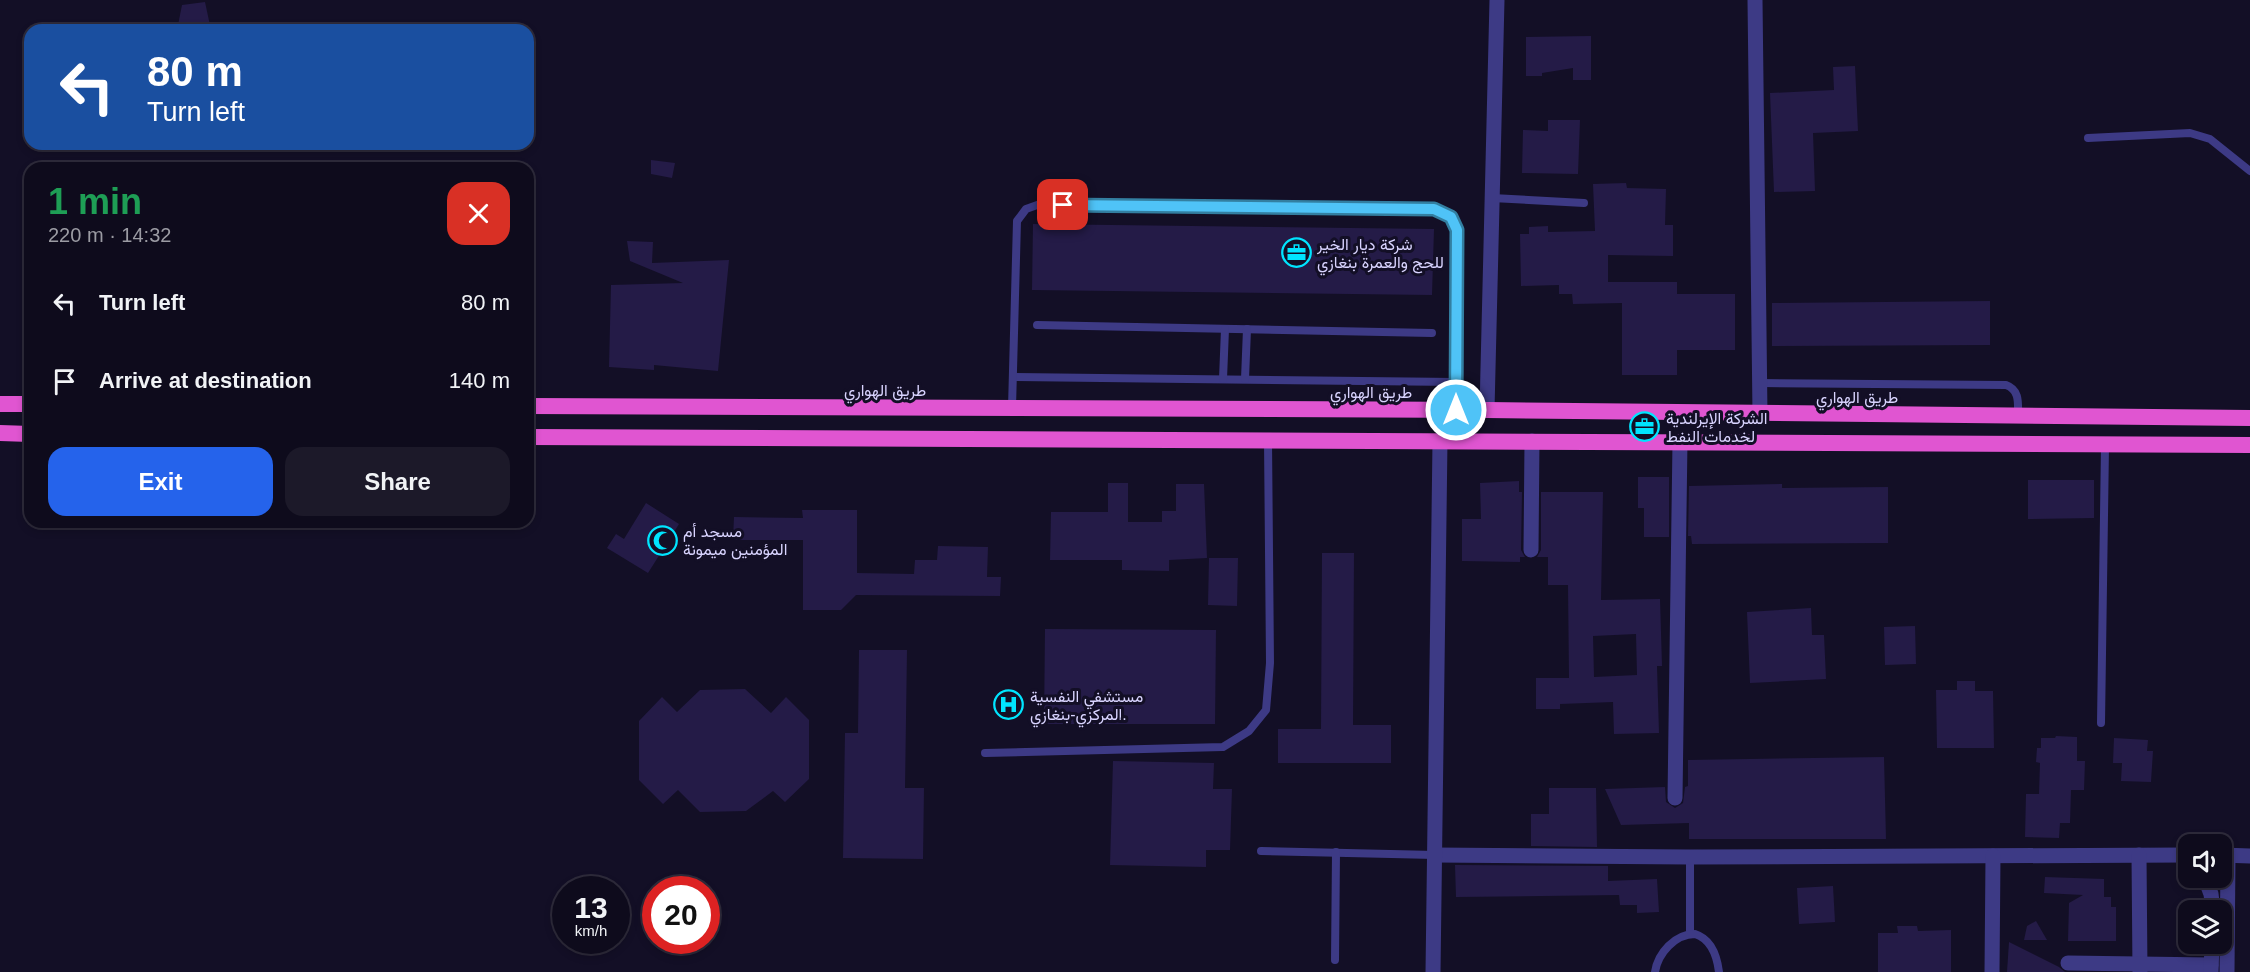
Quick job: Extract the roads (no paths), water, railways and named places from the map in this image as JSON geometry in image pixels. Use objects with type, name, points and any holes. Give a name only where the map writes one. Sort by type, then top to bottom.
[{"type":"highway","points":[[0,404],[24,404]]},
{"type":"highway","name":"طريق الهواري","points":[[534,406],[1486,410],[2250,418]]},
{"type":"highway","points":[[0,433],[24,434]]},
{"type":"highway","points":[[534,437],[2250,445]]},
{"type":"street","points":[[1486,410],[1497,0]]},
{"type":"street","points":[[1755,0],[1760,414]]},
{"type":"street","points":[[1433,972],[1440,441]]},
{"type":"street","points":[[1531,550],[1532,441]]},
{"type":"street","points":[[1675,798],[1680,441]]},
{"type":"street","points":[[1435,855],[1690,857],[2178,855]]},
{"type":"street","points":[[2139,855],[2140,968]]},
{"type":"street","points":[[2232,855],[2250,856]]},
{"type":"street","points":[[1992,972],[1994,856]]},
{"type":"street","points":[[2226,888],[2227,972]]},
{"type":"street","points":[[2068,963],[2140,968],[2211,968]]},
{"type":"lane","points":[[2088,138],[2190,133],[2210,139],[2250,171]]},
{"type":"lane","points":[[1492,198],[1584,203]]},
{"type":"lane","points":[[1012,408],[1017,221],[1026,209],[1040,204],[1440,210],[1451,217],[1457,230],[1456,410]]},
{"type":"lane","points":[[1037,325],[1432,333]]},
{"type":"lane","points":[[1223,379],[1225,329]]},
{"type":"lane","points":[[1245,379],[1247,329]]},
{"type":"lane","points":[[1012,377],[1456,382]]},
{"type":"lane","points":[[1760,383],[2006,385],[2014,389],[2017,394],[2018,416]]},
{"type":"lane","points":[[985,753],[1223,747],[1249,730],[1266,710],[1270,663],[1269,440]]},
{"type":"lane","points":[[2101,723],[2105,446]]},
{"type":"lane","points":[[1261,851],[1435,855]]},
{"type":"lane","points":[[1335,960],[1336,852]]},
{"type":"lane","points":[[1690,857],[1690,934]]},
{"type":"lane","points":[[1656,972],[1662,952],[1674,942],[1690,934],[1705,939],[1714,952],[1719,972]]},
{"type":"place","name":"شركة ديار الخير للحج والعمرة بنغازي","points":[[1296,253]]},
{"type":"place","name":"الشركة الإيرلندية لخدمات النفط","points":[[1645,427]]},
{"type":"place","name":"مسجد أم المؤمنين ميمونة","points":[[662,540]]},
{"type":"place","name":"مستشفي النفسية المركزي-بنغازي.","points":[[1009,705]]}]
